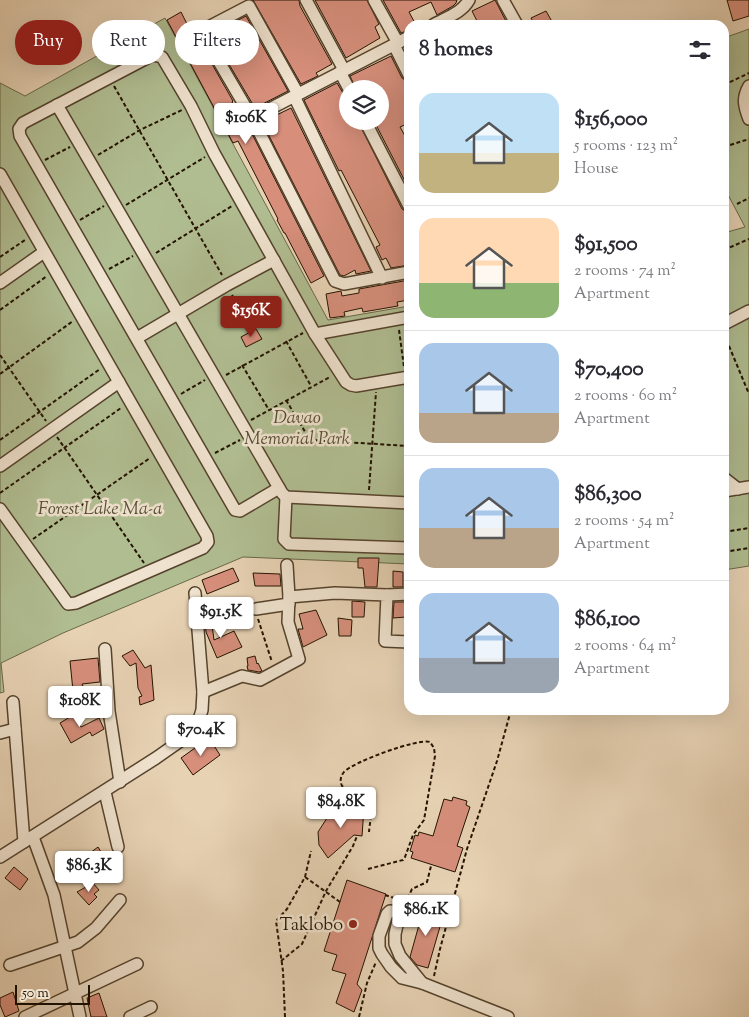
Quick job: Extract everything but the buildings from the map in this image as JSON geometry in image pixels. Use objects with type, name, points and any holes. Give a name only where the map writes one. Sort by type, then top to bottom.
[{"type":"street","points":[[306,0],[346,80]]},
{"type":"street","points":[[374,0],[404,63]]},
{"type":"street","points":[[443,20],[459,12],[469,0]]},
{"type":"street","points":[[503,0],[514,20]]},
{"type":"street","points":[[382,278],[296,95],[249,6],[201,31],[252,118],[332,277],[337,283],[344,284],[382,278],[404,273]]},
{"type":"street","points":[[252,118],[404,40]]},
{"type":"street","points":[[404,378],[351,386],[346,382],[313,331],[165,60],[158,55],[149,57],[57,105],[23,123],[18,129],[36,165],[235,510],[238,511],[282,492],[404,503]]},
{"type":"street","points":[[749,86],[744,94],[744,107],[749,118]]},
{"type":"street","points":[[57,105],[282,492],[284,539],[289,544],[404,548]]},
{"type":"street","points":[[370,130],[404,196]]},
{"type":"street","points":[[0,174],[159,452],[208,542],[203,548],[76,603],[68,604],[0,509]]},
{"type":"street","points":[[0,283],[44,252]]},
{"type":"street","points":[[137,338],[227,285],[274,260]]},
{"type":"street","points":[[729,321],[749,311]]},
{"type":"street","points":[[313,331],[403,318]]},
{"type":"street","points":[[0,466],[119,382]]},
{"type":"street","points":[[729,480],[744,488]]},
{"type":"street","points":[[729,490],[744,488]]},
{"type":"street","points":[[203,692],[242,676],[260,680],[299,659],[288,622],[287,565]]},
{"type":"street","points":[[0,857],[105,792],[192,732],[200,718],[203,692],[194,593]]},
{"type":"street","points":[[256,609],[289,600],[335,593],[404,594]]},
{"type":"street","points":[[387,595],[385,641],[404,642]]},
{"type":"street","points":[[105,649],[109,711],[120,782]]},
{"type":"street","points":[[13,702],[29,839],[54,895],[80,1017]]},
{"type":"street","points":[[0,733],[15,729]]},
{"type":"street","points":[[105,792],[118,847]]},
{"type":"street","points":[[10,965],[66,946],[87,936],[120,900]]},
{"type":"street","points":[[422,983],[400,956],[395,944],[399,917],[394,911],[390,911],[387,914],[379,936],[379,948],[398,976],[434,987],[506,1016]]},
{"type":"street","points":[[25,1017],[137,964]]},
{"type":"street","points":[[398,976],[398,967],[402,964],[407,965]]},
{"type":"street","points":[[130,1017],[151,1007]]},
{"type":"path","points":[[729,83],[749,74]]},
{"type":"path","points":[[109,78],[168,179],[248,324]]},
{"type":"path","points":[[89,160],[140,130],[191,106]]},
{"type":"path","points":[[729,145],[749,139]]},
{"type":"path","points":[[36,165],[79,143]]},
{"type":"path","points":[[71,225],[168,179],[214,152]]},
{"type":"path","points":[[737,204],[749,198]]},
{"type":"path","points":[[100,274],[196,229],[241,201]]},
{"type":"path","points":[[0,257],[34,234]]},
{"type":"path","points":[[729,248],[749,239]]},
{"type":"path","points":[[0,310],[55,271]]},
{"type":"path","points":[[0,374],[81,316]]},
{"type":"path","points":[[403,318],[404,333]]},
{"type":"path","points":[[172,400],[286,341],[313,331]]},
{"type":"path","points":[[286,341],[311,386]]},
{"type":"path","points":[[729,345],[749,394]]},
{"type":"path","points":[[0,354],[150,571]]},
{"type":"path","points":[[0,440],[108,363]]},
{"type":"path","points":[[242,365],[269,410]]},
{"type":"path","points":[[206,459],[269,410],[339,372]]},
{"type":"path","points":[[369,501],[377,382]]},
{"type":"path","points":[[286,400],[310,440],[404,446]]},
{"type":"path","points":[[0,493],[130,401]]},
{"type":"path","points":[[25,544],[159,452]]},
{"type":"path","points":[[729,531],[749,528]]},
{"type":"path","points":[[729,551],[749,548]]},
{"type":"path","points":[[256,609],[264,641],[276,671]]},
{"type":"path","points":[[434,987],[440,949],[467,849],[511,715]]},
{"type":"path","points":[[368,869],[403,860],[406,857],[414,832],[422,823],[435,756],[434,748],[430,742],[422,741],[386,752],[357,763],[343,773],[341,778],[342,786],[345,789],[362,790],[368,796],[371,808],[369,832]]},
{"type":"path","points":[[281,961],[302,944],[326,891],[357,836]]},
{"type":"path","points":[[285,1017],[276,921],[287,909],[305,877],[311,851]]},
{"type":"path","points":[[386,895],[406,902],[412,889],[427,882],[431,866]]},
{"type":"path","points":[[305,877],[340,902]]},
{"type":"path","points":[[359,1017],[370,972],[382,954]]},
{"type":"green space","name":"Davao Memorial Park","points":[[165,18],[175,37],[175,65],[190,65],[328,320],[404,307],[404,564],[243,557],[63,633],[1,663],[4,692],[0,693],[0,83],[25,96],[92,59],[92,65],[165,65],[165,20],[161,20]]},
{"type":"green space","points":[[749,29],[749,566],[729,569],[729,232],[745,227],[729,197],[729,36]]},
{"type":"place","name":"Taklobo","points":[[353,924]]},
{"type":"park label","name":"Forest Lake Ma-a","points":[[100,508]]}]
